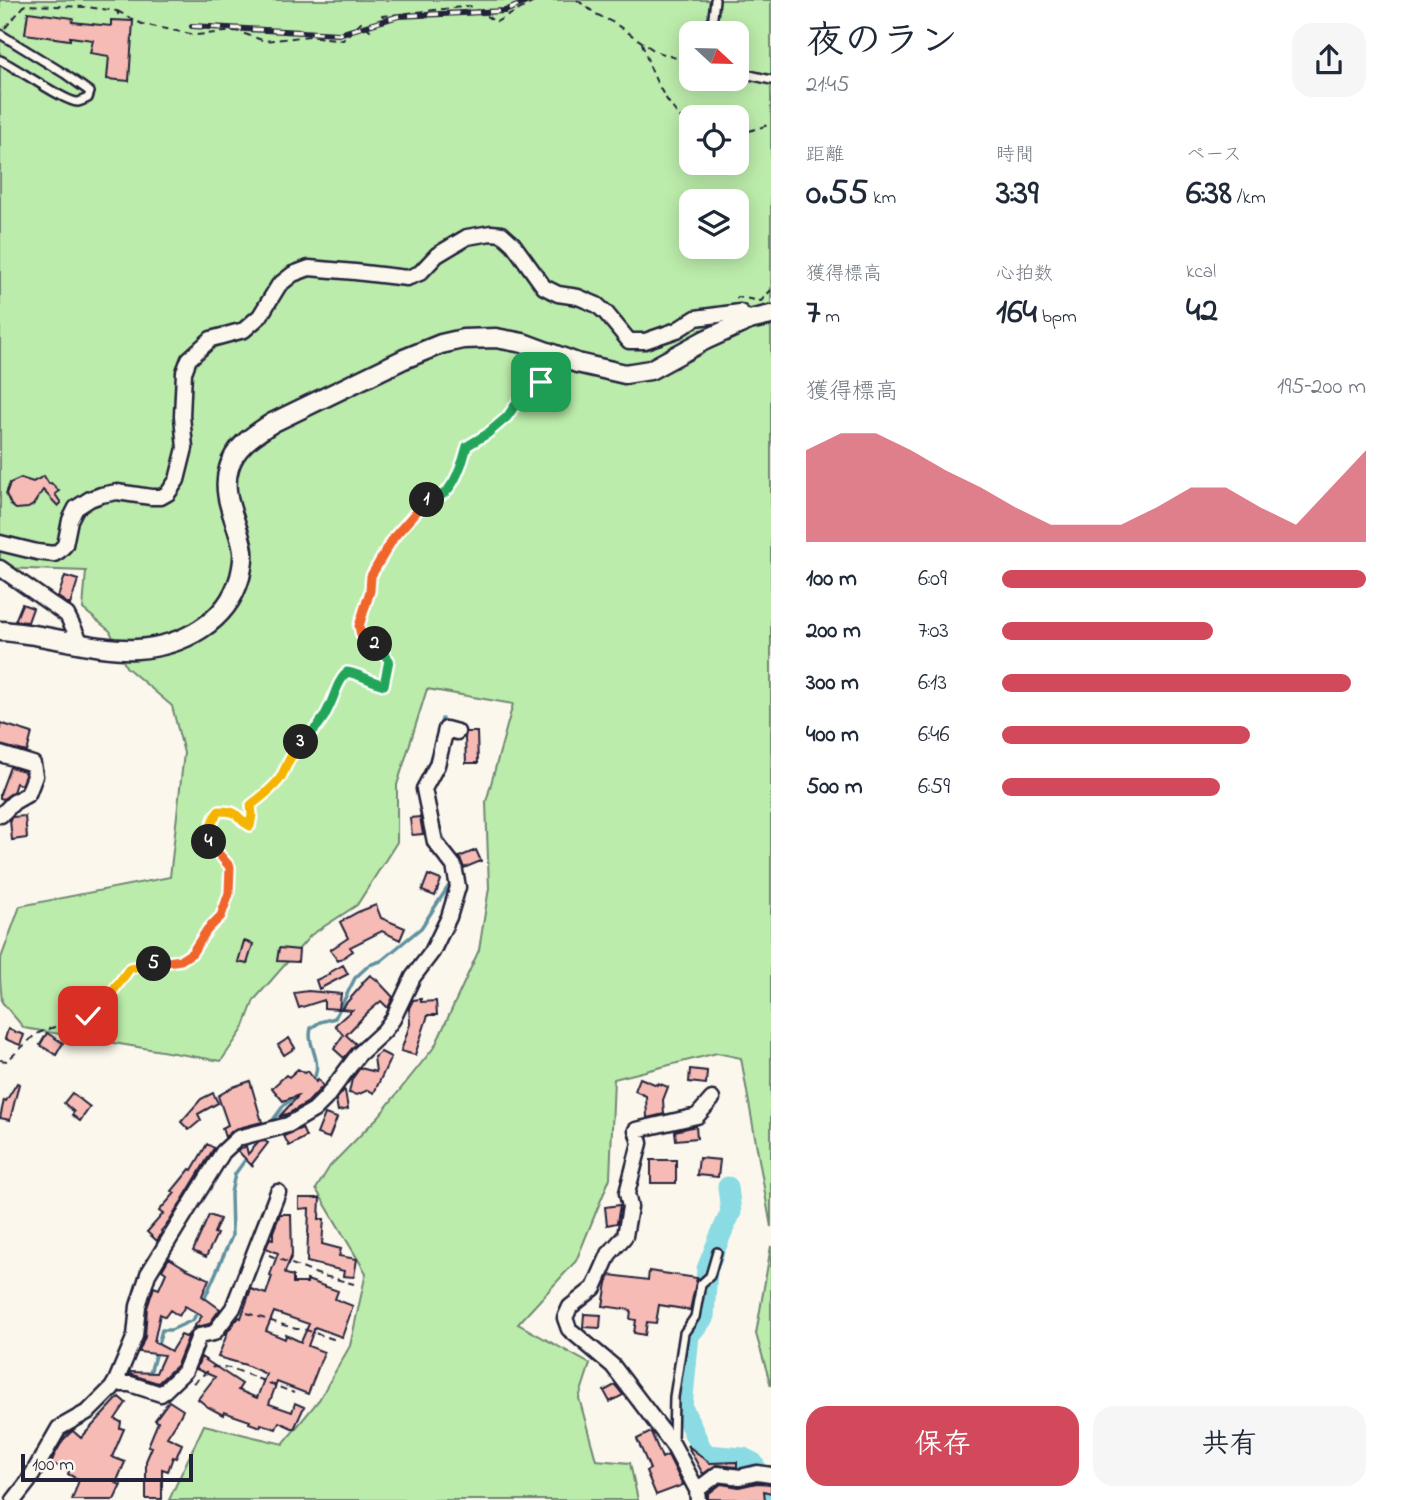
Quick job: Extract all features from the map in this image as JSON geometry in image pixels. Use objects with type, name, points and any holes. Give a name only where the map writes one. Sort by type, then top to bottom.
[{"type":"street","points":[[0,543],[54,554],[65,545],[70,520],[76,508],[90,499],[117,492],[151,497],[161,497],[168,493],[177,480],[185,448],[182,405],[184,372],[190,359],[211,339],[244,330],[260,316],[279,285],[293,274],[309,268],[407,278],[420,273],[437,255],[467,237],[502,234],[513,244],[544,287],[558,294],[597,304],[629,341],[645,341],[677,330],[696,318],[716,314],[740,312],[749,320]]},
{"type":"street","points":[[0,631],[23,632],[113,648],[137,649],[166,645],[204,628],[219,614],[237,588],[244,562],[239,533],[228,500],[228,470],[239,448],[272,423],[404,359],[441,344],[496,338],[523,343],[577,363],[625,374],[650,370],[705,340],[749,320],[771,314]]},
{"type":"street","points":[[0,568],[67,615],[89,644]]},
{"type":"street","points":[[14,1500],[28,1482],[59,1428],[89,1411],[112,1388],[135,1336],[138,1306],[148,1274],[223,1152],[238,1138],[288,1125],[314,1110],[358,1055],[393,1019],[413,977],[432,952],[449,917],[458,887],[454,866],[435,842],[424,789],[437,765],[446,729],[457,732]]},
{"type":"street","points":[[0,754],[33,764],[35,776],[28,794],[1,816]]},
{"type":"street","points":[[712,1099],[697,1116],[636,1130],[640,1143],[627,1193],[630,1207],[625,1236],[609,1254],[594,1288],[570,1307],[565,1318],[569,1329],[613,1366],[673,1445],[697,1495],[718,1474],[740,1477],[757,1473],[771,1475]]},
{"type":"street","points":[[116,1381],[161,1394],[185,1371],[200,1336],[214,1333],[233,1308],[278,1192]]},
{"type":"lane","points":[[712,21],[715,0]]},
{"type":"lane","points":[[0,34],[74,80],[90,92],[88,98],[78,102],[67,99],[0,60]]},
{"type":"lane","points":[[749,75],[771,80]]},
{"type":"lane","points":[[673,1445],[674,1397],[684,1334],[695,1317],[701,1284],[710,1276],[717,1252]]},
{"type":"path","points":[[0,34],[25,5],[117,11],[142,24],[195,35],[236,31],[265,41],[310,36],[343,40],[361,22],[370,30],[382,16],[470,6],[496,22],[538,0]]},
{"type":"path","points":[[577,0],[655,51],[679,59]]},
{"type":"path","points":[[117,11],[120,20]]},
{"type":"path","points":[[642,42],[650,71],[679,117]]},
{"type":"path","points":[[749,131],[771,124]]},
{"type":"path","points":[[0,1060],[7,1061],[36,1034],[99,1010],[130,968],[181,960],[192,953],[207,930],[221,916],[229,893],[230,867],[209,844],[214,817],[219,811],[230,811],[238,814],[244,823],[250,826],[251,805],[268,792],[279,779],[300,743],[317,729],[329,709],[339,681],[347,672],[362,675],[384,685],[389,660],[377,645],[361,635],[359,626],[370,591],[371,576],[394,537],[420,507],[429,497],[442,496],[448,490],[463,464],[467,446],[507,417],[520,398],[541,382],[549,369]]},
{"type":"path","points":[[255,1249],[317,1274],[354,1284]]},
{"type":"path","points":[[233,1308],[336,1340]]},
{"type":"path","points":[[190,1384],[214,1367],[231,1368],[294,1393]]},
{"type":"green space","points":[[0,0],[771,0],[771,1227],[741,1058],[717,1053],[614,1079],[610,1178],[576,1261],[518,1324],[590,1364],[579,1398],[596,1460],[630,1463],[638,1500],[169,1500],[204,1425],[283,1444],[319,1400],[350,1346],[366,1273],[316,1189],[330,1166],[379,1116],[435,1046],[479,950],[489,888],[486,802],[513,704],[427,689],[397,785],[397,842],[357,905],[311,935],[254,1000],[243,1029],[221,1061],[24,1028],[2,1002],[0,979],[0,961],[20,906],[170,877],[184,753],[172,706],[126,667],[110,631],[83,609],[86,571],[0,568]]},
{"type":"green space","points":[[771,1246],[771,1386],[756,1334]]},
{"type":"building","points":[[28,12],[73,18],[72,22],[111,26],[111,20],[133,21],[129,81],[107,79],[109,56],[90,53],[93,40],[25,34]]},
{"type":"building","points":[[44,476],[49,484],[59,491],[55,494],[61,503],[58,506],[43,490],[28,508],[16,509],[11,505],[6,494],[10,483],[21,478],[33,482]]},
{"type":"building","points":[[65,576],[78,580],[70,605],[58,597]]},
{"type":"building","points":[[22,604],[33,608],[28,622],[15,621]]},
{"type":"building","points":[[0,723],[32,733],[27,752],[0,745]]},
{"type":"building","points":[[466,732],[477,732],[478,763],[466,763]]},
{"type":"building","points":[[10,767],[24,771],[25,775],[21,785],[16,783],[13,792],[3,799],[0,794]]},
{"type":"building","points":[[25,816],[27,838],[12,840],[10,820],[12,817]]},
{"type":"building","points":[[420,817],[423,834],[412,835],[410,818]]},
{"type":"building","points":[[476,850],[481,861],[464,868],[459,857]]},
{"type":"building","points":[[428,875],[441,880],[435,896],[422,891]]},
{"type":"building","points":[[376,905],[381,918],[405,928],[400,940],[382,931],[350,947],[353,951],[338,961],[330,950],[348,938],[340,922]]},
{"type":"building","points":[[244,941],[253,944],[247,964],[238,962]]},
{"type":"building","points":[[279,948],[299,950],[298,962],[277,961]]},
{"type":"building","points":[[343,965],[348,974],[319,989],[316,980]]},
{"type":"building","points":[[370,975],[393,997],[388,1008],[381,1001],[346,1035],[356,1044],[344,1058],[334,1049],[343,1035],[335,1025],[352,1010],[341,1009]]},
{"type":"building","points":[[308,991],[341,994],[339,1009],[324,1008],[324,1000],[299,1008],[294,993]]},
{"type":"building","points":[[421,999],[421,1002],[436,1001],[437,1015],[428,1015],[415,1055],[401,1051],[410,1024],[409,1008],[413,1000]]},
{"type":"building","points":[[8,1029],[24,1035],[20,1045],[5,1039]]},
{"type":"building","points":[[47,1033],[63,1043],[56,1055],[40,1045]]},
{"type":"building","points":[[289,1038],[295,1048],[284,1055],[278,1045]]},
{"type":"building","points":[[381,1052],[391,1057],[374,1093],[368,1090],[357,1095],[349,1093],[352,1079],[360,1068],[376,1072],[374,1057]]},
{"type":"building","points":[[298,1069],[305,1073],[308,1071],[316,1082],[318,1079],[323,1086],[308,1102],[279,1117],[299,1095],[283,1101],[272,1088],[286,1075],[289,1077]]},
{"type":"building","points":[[690,1069],[707,1071],[706,1084],[689,1082]]},
{"type":"building","points":[[640,1078],[668,1087],[663,1100],[664,1114],[647,1118],[646,1096],[635,1091]]},
{"type":"building","points":[[250,1081],[262,1122],[235,1129],[225,1137],[222,1128],[228,1125],[218,1096]]},
{"type":"building","points":[[17,1083],[19,1084],[10,1120],[0,1118],[4,1100],[6,1101]]},
{"type":"building","points":[[344,1090],[348,1109],[338,1111],[336,1100]]},
{"type":"building","points":[[72,1093],[90,1107],[80,1121],[64,1103]]},
{"type":"building","points":[[213,1093],[218,1103],[198,1114],[201,1120],[189,1130],[181,1122],[201,1099]]},
{"type":"building","points":[[325,1114],[337,1118],[329,1138],[317,1134]]},
{"type":"building","points":[[696,1126],[697,1138],[676,1140],[675,1131]]},
{"type":"building","points":[[302,1128],[306,1137],[289,1146],[284,1136]]},
{"type":"building","points":[[259,1142],[268,1143],[252,1164],[253,1167],[238,1151],[246,1146],[248,1154]]},
{"type":"building","points":[[207,1144],[214,1148],[157,1241],[147,1232],[163,1214],[159,1211],[175,1193],[172,1191],[190,1169],[192,1170]]},
{"type":"building","points":[[699,1158],[720,1160],[718,1177],[697,1175]]},
{"type":"building","points":[[651,1160],[676,1160],[676,1183],[651,1183]]},
{"type":"building","points":[[299,1198],[320,1198],[319,1219],[324,1219],[322,1244],[341,1249],[339,1256],[357,1259],[354,1277],[343,1276],[344,1271],[307,1262],[309,1208],[299,1209]]},
{"type":"building","points":[[620,1205],[617,1223],[607,1225],[605,1207]]},
{"type":"building","points":[[280,1214],[291,1214],[292,1255],[286,1274],[293,1276],[293,1283],[307,1283],[307,1280],[338,1291],[335,1299],[353,1306],[342,1337],[315,1327],[308,1346],[324,1352],[308,1394],[277,1382],[269,1404],[292,1412],[295,1403],[304,1407],[294,1429],[279,1422],[276,1429],[261,1424],[260,1427],[224,1412],[223,1415],[198,1399],[215,1377],[196,1369],[201,1357],[242,1384],[238,1390],[257,1398],[266,1374],[218,1357],[226,1334],[236,1320],[241,1318],[251,1289],[266,1294],[278,1253],[266,1248],[270,1238],[273,1239]],"holes":[[[274,1312],[309,1324],[301,1342],[286,1335],[285,1339],[266,1331]]]},
{"type":"building","points":[[209,1215],[220,1219],[214,1233],[217,1234],[206,1257],[193,1251]]},
{"type":"building","points":[[169,1258],[209,1279],[202,1296],[220,1309],[209,1324],[193,1328],[202,1316],[185,1306],[179,1316],[170,1310],[165,1317],[160,1314],[154,1342],[171,1351],[181,1335],[186,1337],[190,1333],[177,1365],[158,1383],[129,1374],[156,1373],[164,1355],[139,1352],[145,1337],[147,1308],[154,1287],[159,1289],[166,1273],[162,1270]]},
{"type":"building","points":[[649,1271],[697,1278],[690,1310],[659,1305],[656,1323],[647,1322],[645,1335],[634,1333],[636,1320],[630,1319],[631,1310],[603,1306],[610,1275],[648,1280]]},
{"type":"building","points":[[584,1314],[601,1315],[600,1328],[583,1327]]},
{"type":"building","points":[[615,1385],[623,1395],[610,1402],[604,1391]]},
{"type":"building","points":[[119,1397],[126,1403],[115,1419],[121,1422],[120,1428],[124,1429],[112,1457],[125,1462],[116,1483],[121,1485],[114,1500],[72,1500],[79,1480],[68,1474],[69,1471],[51,1463],[54,1456],[70,1433],[73,1431],[81,1438]]},
{"type":"building","points":[[169,1401],[183,1410],[167,1437],[182,1444],[168,1471],[162,1469],[162,1499],[146,1499],[146,1461],[152,1447],[148,1446],[158,1422],[155,1420]]},
{"type":"building","points":[[651,1432],[662,1458],[668,1455],[683,1485],[656,1495],[646,1471],[650,1469],[637,1439]]},
{"type":"building","points":[[687,1445],[710,1463],[737,1462],[737,1467],[716,1465],[703,1474]]},
{"type":"building","points":[[757,1483],[771,1484],[771,1493],[764,1491],[765,1500],[708,1499],[708,1494],[721,1484],[739,1487]]},
{"type":"waterway","points":[[428,767],[442,719]]},
{"type":"waterway","points":[[436,822],[445,844]]},
{"type":"waterway","points":[[312,1083],[317,1067],[311,1042],[311,1028],[335,1018],[355,978],[369,965],[381,961],[421,928],[452,881]]},
{"type":"waterway","points":[[270,1124],[284,1105],[298,1094]]},
{"type":"waterway","points":[[252,1150],[262,1136]]},
{"type":"waterway","points":[[203,1302],[232,1236],[231,1193],[235,1174],[248,1156]]},
{"type":"waterway","points":[[728,1187],[731,1212],[707,1269],[704,1317],[689,1335],[682,1407],[707,1455],[743,1458],[753,1463],[771,1497]]},
{"type":"waterway","points":[[142,1384],[149,1377],[162,1330],[171,1330],[193,1320],[199,1309]]},
{"type":"railway","points":[[192,26],[339,34],[399,16],[505,11],[531,0]]},
{"type":"route","points":[[88,1016],[99,1010],[130,968],[181,960],[192,953],[207,930],[221,916],[229,893],[230,867],[209,844],[214,817],[219,811],[230,811],[238,814],[244,823],[250,826],[251,805],[268,792],[279,779],[300,743],[317,729],[329,709],[339,681],[347,672],[362,675],[384,685],[389,660],[377,645],[361,635],[359,626],[370,591],[371,576],[394,537],[429,497],[442,496],[448,490],[463,464],[467,446],[507,417],[520,398],[541,382]]}]
